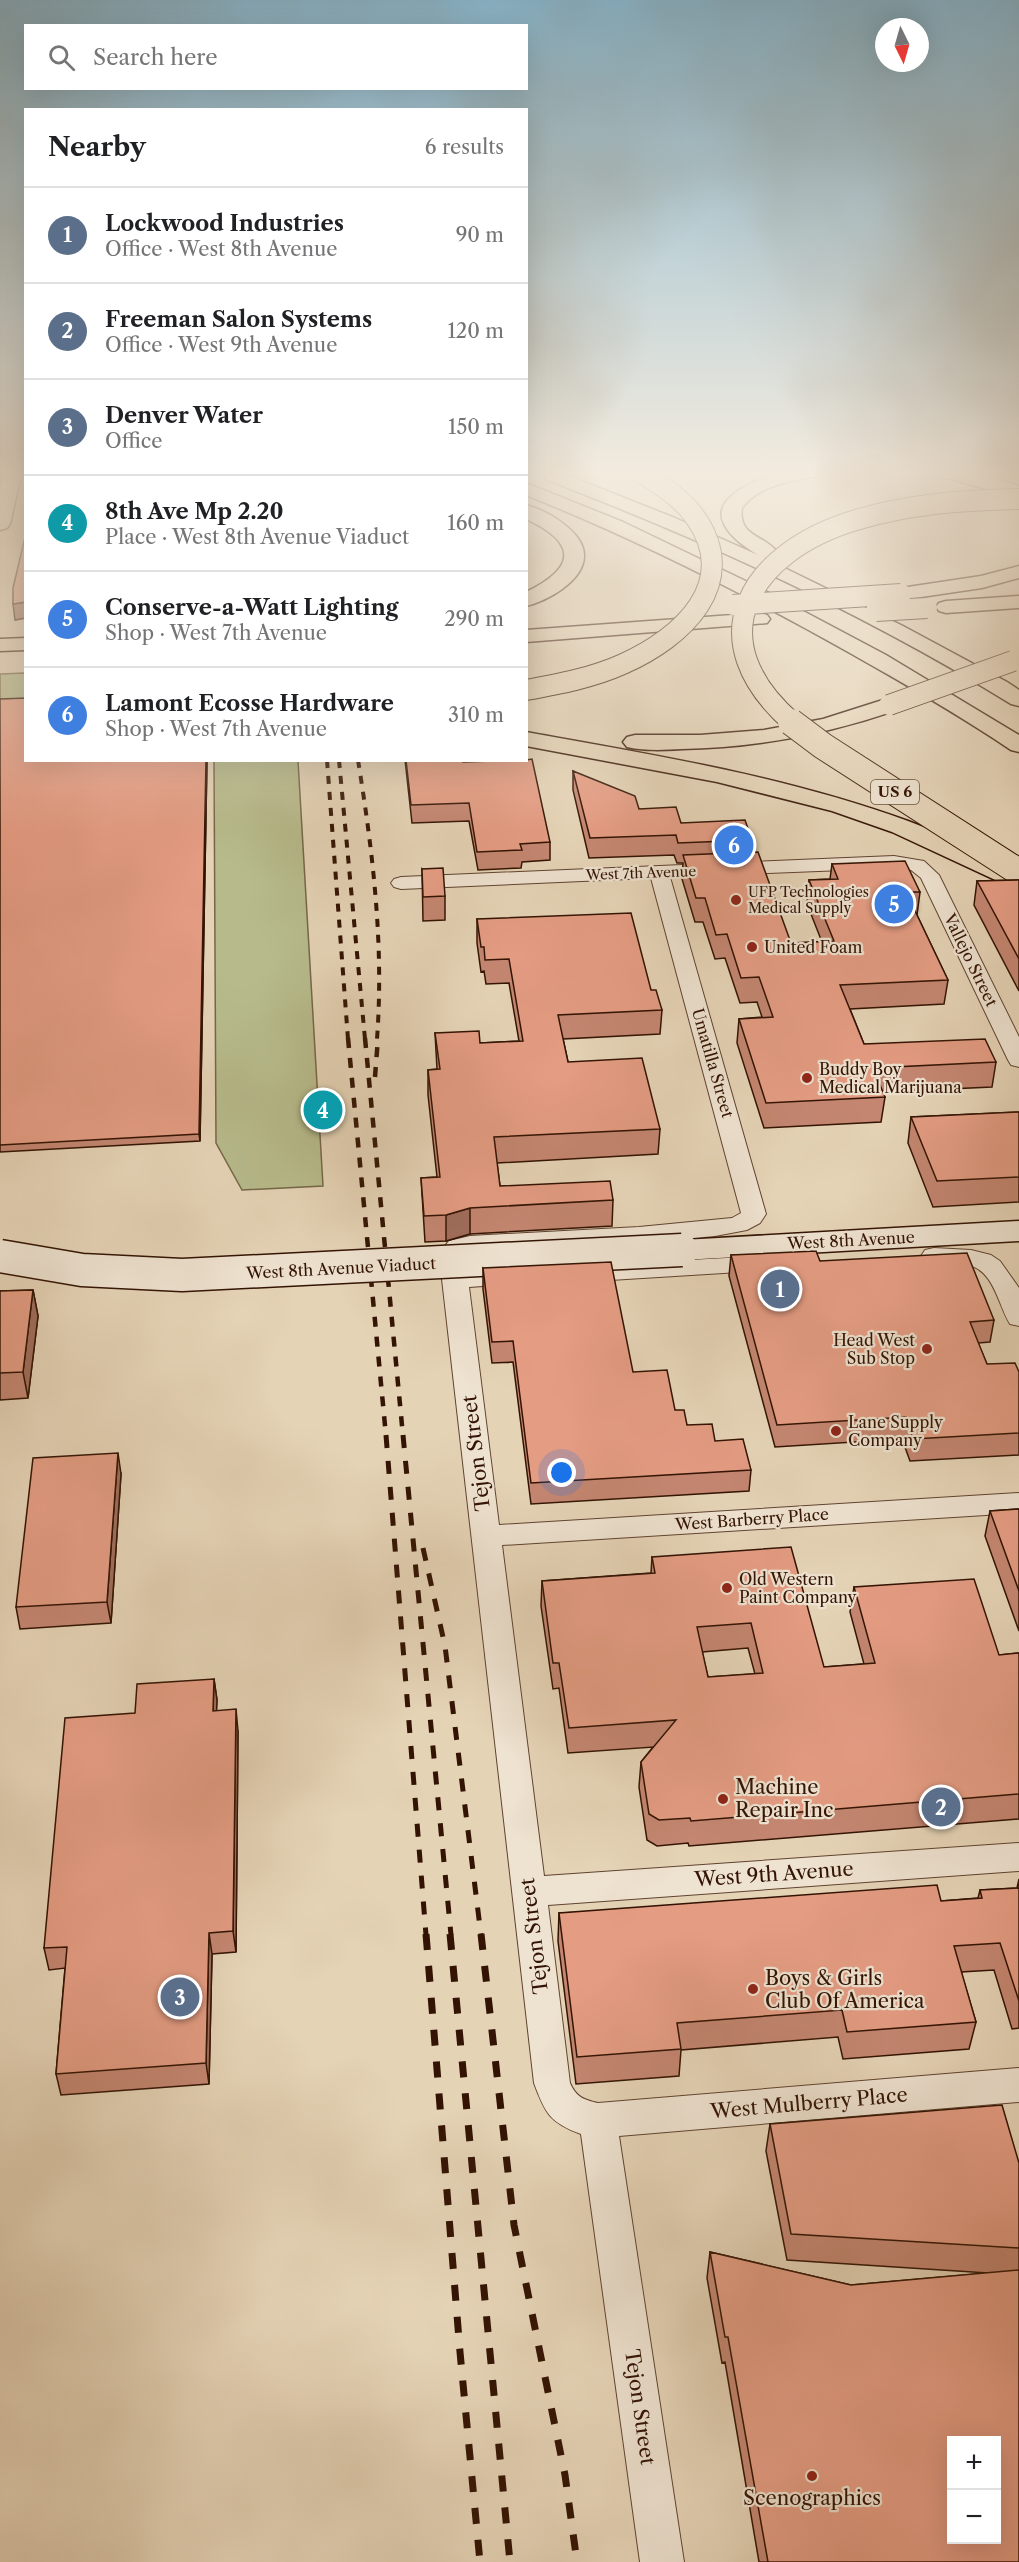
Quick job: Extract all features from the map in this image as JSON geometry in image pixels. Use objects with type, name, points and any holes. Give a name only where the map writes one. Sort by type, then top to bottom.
[{"type":"highway","points":[[528,599],[543,591]]},
{"type":"highway","points":[[528,690],[595,674],[637,658],[678,630],[698,608],[709,591]]},
{"type":"highway","points":[[750,591],[838,637],[1019,745]]},
{"type":"highway","name":"US 6","points":[[753,591],[746,603],[741,627],[745,656],[754,680],[776,707],[788,719],[833,752],[1019,872]]},
{"type":"highway","points":[[817,591],[907,636],[1019,699]]},
{"type":"highway","points":[[901,594],[924,591]]},
{"type":"highway","points":[[528,618],[959,591]]},
{"type":"highway","points":[[528,636],[1019,602]]},
{"type":"highway","points":[[0,645],[24,644]]},
{"type":"highway","points":[[528,725],[616,741],[724,741],[818,727],[889,705],[1016,660]]},
{"type":"highway","points":[[945,699],[1019,758]]},
{"type":"highway","points":[[528,739],[720,774],[836,803],[941,843],[1019,883]]},
{"type":"main road","name":"West 8th Avenue","points":[[682,1250],[1019,1231]]},
{"type":"main road","name":"West 8th Avenue Viaduct","points":[[0,1257],[82,1270],[182,1275],[682,1250]]},
{"type":"street","name":"West 7th Avenue","points":[[401,883],[894,862],[917,865]]},
{"type":"street","name":"Vallejo Street","points":[[917,865],[929,874],[1019,1060]]},
{"type":"street","name":"Umatilla Street","points":[[455,1280],[452,1253],[458,1246],[715,1228],[745,1222],[754,1214],[659,872]]},
{"type":"street","name":"West 8th Avenue","points":[[455,1280],[930,1256],[976,1258],[996,1268],[1019,1318]]},
{"type":"street","name":"Tejon Street","points":[[455,1280],[552,2083],[560,2104],[576,2117],[598,2120],[662,2562]]},
{"type":"street","name":"West Barberry Place","points":[[486,1536],[1019,1503]]},
{"type":"street","name":"West 9th Avenue","points":[[529,1892],[1019,1857]]},
{"type":"street","name":"West Mulberry Place","points":[[598,2120],[1019,2085]]},
{"type":"green space","points":[[24,673],[24,701],[0,702],[0,674]]},
{"type":"green space","points":[[214,762],[298,762],[323,1186],[242,1190],[216,1143]]},
{"type":"building","points":[[13,591],[24,591],[24,602],[13,604]]},
{"type":"building","points":[[24,698],[24,762],[206,762],[199,1134],[0,1145],[0,699]]},
{"type":"building","points":[[532,759],[550,842],[520,844],[522,850],[477,852],[469,803],[411,805],[406,762],[528,762],[528,760]]},
{"type":"building","points":[[573,771],[635,796],[639,809],[676,807],[681,823],[745,820],[752,840],[678,843],[676,835],[590,838]]},
{"type":"building","points":[[758,852],[791,943],[834,941],[809,880],[838,879],[832,864],[905,861],[920,892],[906,892],[948,980],[840,985],[864,1044],[985,1039],[996,1062],[873,1068],[885,1097],[766,1103],[739,1019],[773,1017],[759,977],[741,978],[727,934],[716,935],[705,898],[696,898],[683,855]]},
{"type":"building","points":[[443,868],[445,896],[423,897],[422,869]]},
{"type":"building","points":[[1019,880],[1019,959],[977,881]]},
{"type":"building","points":[[631,913],[651,990],[656,990],[662,1010],[558,1015],[568,1062],[642,1058],[660,1129],[494,1137],[500,1186],[610,1181],[613,1200],[470,1208],[446,1215],[424,1216],[421,1178],[440,1177],[428,1070],[440,1069],[435,1033],[479,1031],[480,1043],[523,1041],[509,959],[485,960],[477,919]]},
{"type":"building","points":[[1019,1112],[1019,1177],[937,1181],[911,1117]]},
{"type":"building","points":[[816,1251],[820,1261],[967,1253],[994,1320],[970,1322],[987,1364],[1015,1363],[1019,1372],[1019,1433],[913,1439],[906,1417],[777,1425],[731,1255]]},
{"type":"building","points":[[611,1262],[633,1372],[667,1370],[675,1410],[684,1410],[687,1425],[712,1424],[715,1441],[743,1439],[751,1470],[531,1483],[513,1341],[492,1342],[483,1268]]},
{"type":"building","points":[[33,1290],[23,1372],[0,1373],[0,1291]]},
{"type":"building","points":[[118,1453],[107,1602],[16,1607],[33,1458]]},
{"type":"building","points":[[1019,1509],[1019,1591],[990,1511]]},
{"type":"building","points":[[791,1547],[824,1667],[875,1663],[854,1587],[974,1579],[999,1655],[1019,1653],[1019,1794],[691,1821],[690,1818],[659,1820],[649,1814],[641,1762],[676,1720],[569,1728],[559,1663],[553,1663],[542,1581],[655,1573],[652,1557]],"holes":[[[751,1623],[763,1673],[708,1677],[697,1627]]]},
{"type":"building","points":[[214,1679],[213,1711],[236,1709],[233,1931],[209,1933],[206,2063],[56,2074],[67,1947],[44,1948],[65,1718],[135,1713],[137,1684]]},
{"type":"building","points":[[937,1885],[941,1901],[982,1898],[980,1890],[1019,1888],[1019,2001],[1000,1943],[954,1946],[976,2022],[847,2032],[842,2010],[677,2023],[681,2049],[577,2057],[559,1913]]},
{"type":"building","points":[[1002,2105],[1019,2163],[1019,2248],[791,2234],[770,2124]]},
{"type":"building","points":[[710,2252],[851,2285],[1019,2270],[1019,2562],[768,2562],[728,2337],[725,2337]]},
{"type":"railway","points":[[327,762],[348,1039]]},
{"type":"railway","points":[[339,762],[365,1039]]},
{"type":"railway","points":[[358,762],[376,899],[379,969],[377,1039]]},
{"type":"railway","points":[[348,1038],[386,1436]]},
{"type":"railway","points":[[365,1038],[403,1436]]},
{"type":"railway","points":[[375,1077],[378,1038]]},
{"type":"railway","points":[[386,1435],[426,1935]]},
{"type":"railway","points":[[403,1435],[451,1935]]},
{"type":"railway","points":[[423,1548],[445,1646],[481,1935]]},
{"type":"railway","points":[[426,1934],[460,2352],[480,2562]]},
{"type":"railway","points":[[450,1934],[510,2562]]},
{"type":"railway","points":[[481,1934],[514,2225],[565,2475],[577,2562]]},
{"type":"place","name":"Lamont Ecosse Hardware","points":[[734,845]]},
{"type":"place","name":"UFP Technologies Medical Supply","points":[[736,900]]},
{"type":"place","name":"Conserve-a-Watt Lighting","points":[[894,904]]},
{"type":"place","name":"United Foam","points":[[752,947]]},
{"type":"place","name":"Buddy Boy Medical Marijuana","points":[[807,1078]]},
{"type":"place","name":"8th Ave Mp 2.20","points":[[323,1110]]},
{"type":"place","name":"Lockwood Industries","points":[[780,1289]]},
{"type":"place","name":"Head West Sub Stop","points":[[927,1349]]},
{"type":"place","name":"Lane Supply Company","points":[[836,1431]]},
{"type":"place","name":"Old Western Paint Company","points":[[727,1588]]},
{"type":"place","name":"Machine Repair Inc","points":[[723,1799]]},
{"type":"place","name":"Freeman Salon Systems","points":[[941,1807]]},
{"type":"place","name":"Boys & Girls Club Of America","points":[[753,1989]]},
{"type":"place","name":"Denver Water","points":[[180,1997]]},
{"type":"place","name":"Scenographics","points":[[812,2476]]}]
